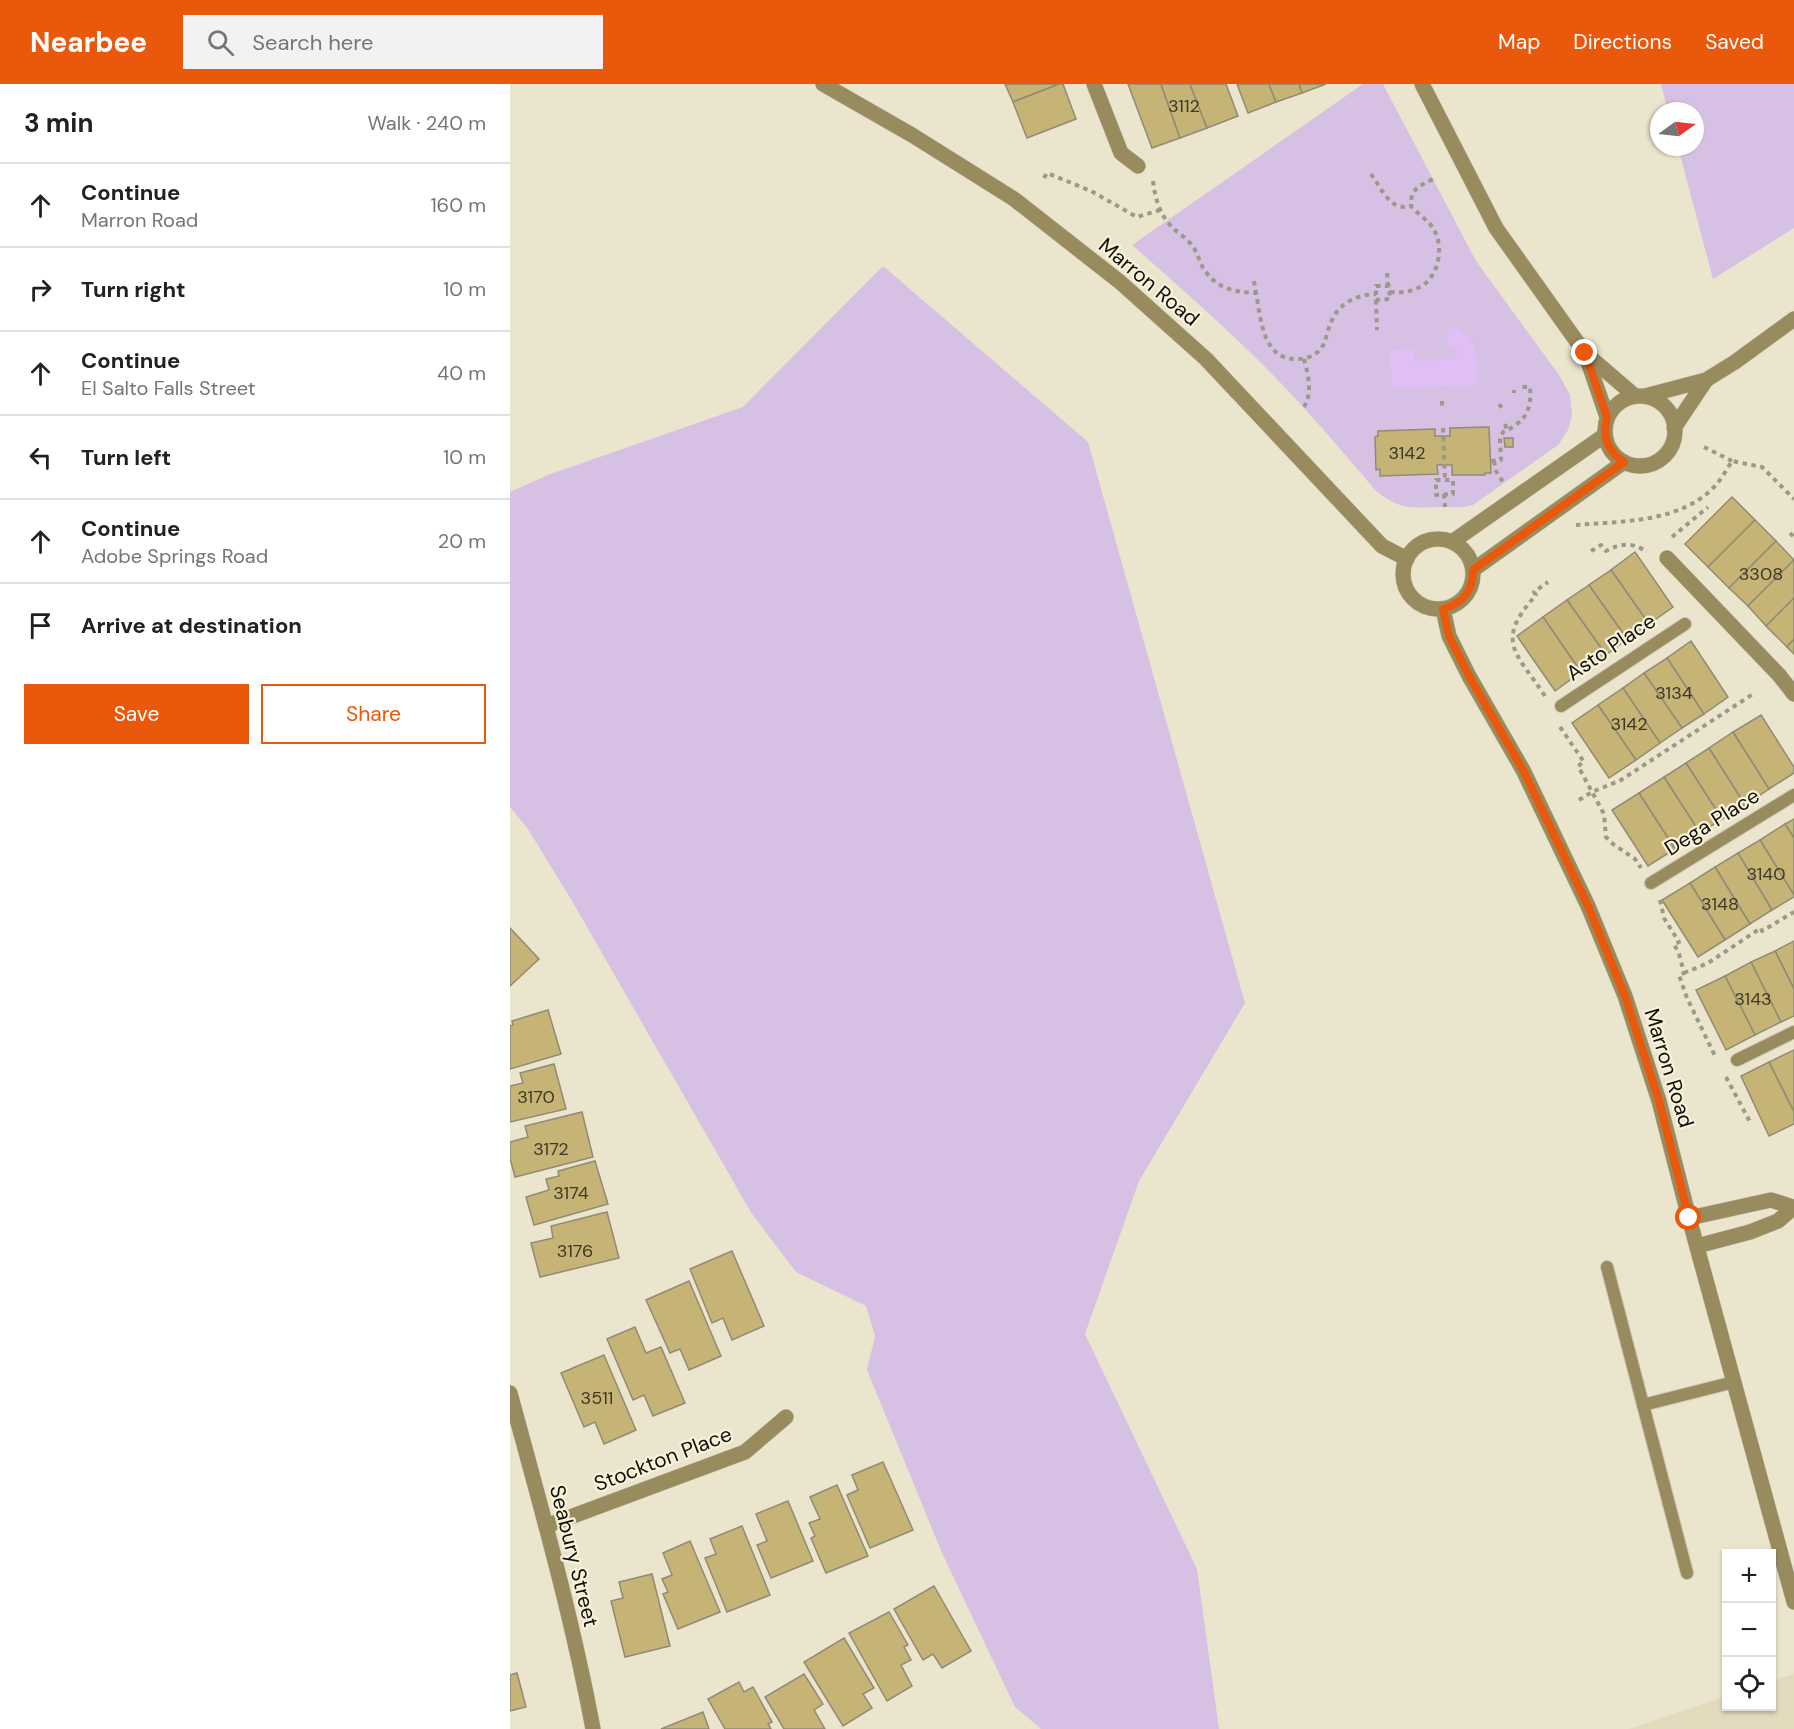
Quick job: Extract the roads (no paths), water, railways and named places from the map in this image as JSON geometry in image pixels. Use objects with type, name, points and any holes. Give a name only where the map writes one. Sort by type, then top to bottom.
[{"type":"street","name":"Marron Road","points":[[823,84],[912,135],[1014,200],[1120,282],[1206,359],[1382,546],[1407,559]]},
{"type":"street","points":[[1094,84],[1121,153],[1138,166]]},
{"type":"street","points":[[1422,84],[1497,228],[1585,353],[1607,417],[1605,435],[1611,451],[1624,462],[1633,465],[1643,466],[1662,458],[1673,442],[1674,428],[1670,412],[1663,405],[1640,396],[1585,353]]},
{"type":"street","points":[[1607,417],[1618,403],[1706,380],[1794,319]]},
{"type":"street","points":[[1674,428],[1706,380]]},
{"type":"street","points":[[1452,542],[1605,435]]},
{"type":"street","points":[[1473,570],[1624,462]]},
{"type":"street","points":[[1439,539],[1452,542],[1462,548],[1469,558],[1473,570],[1473,581],[1469,591],[1454,606],[1432,609],[1413,599],[1407,590],[1403,579],[1404,567],[1417,546],[1439,539]]},
{"type":"street","points":[[1667,558],[1707,609],[1779,675],[1794,694]]},
{"type":"street","name":"Marron Road","points":[[1443,609],[1449,636],[1469,676],[1523,770],[1588,906],[1625,996],[1659,1101],[1794,1602]]},
{"type":"street","points":[[1689,1218],[1771,1200],[1794,1207]]},
{"type":"street","points":[[1697,1246],[1750,1232],[1778,1221],[1794,1207]]},
{"type":"street","name":"Seabury Street","points":[[510,1393],[546,1526],[587,1695],[593,1729]]},
{"type":"street","name":"Stockton Place","points":[[546,1526],[745,1452],[786,1417]]},
{"type":"lane","name":"Asto Place","points":[[1561,706],[1685,624]]},
{"type":"lane","name":"Dega Place","points":[[1652,883],[1794,795]]},
{"type":"lane","points":[[1737,1060],[1794,1032]]},
{"type":"lane","points":[[1607,1267],[1687,1573]]},
{"type":"lane","points":[[1643,1405],[1734,1382]]}]
